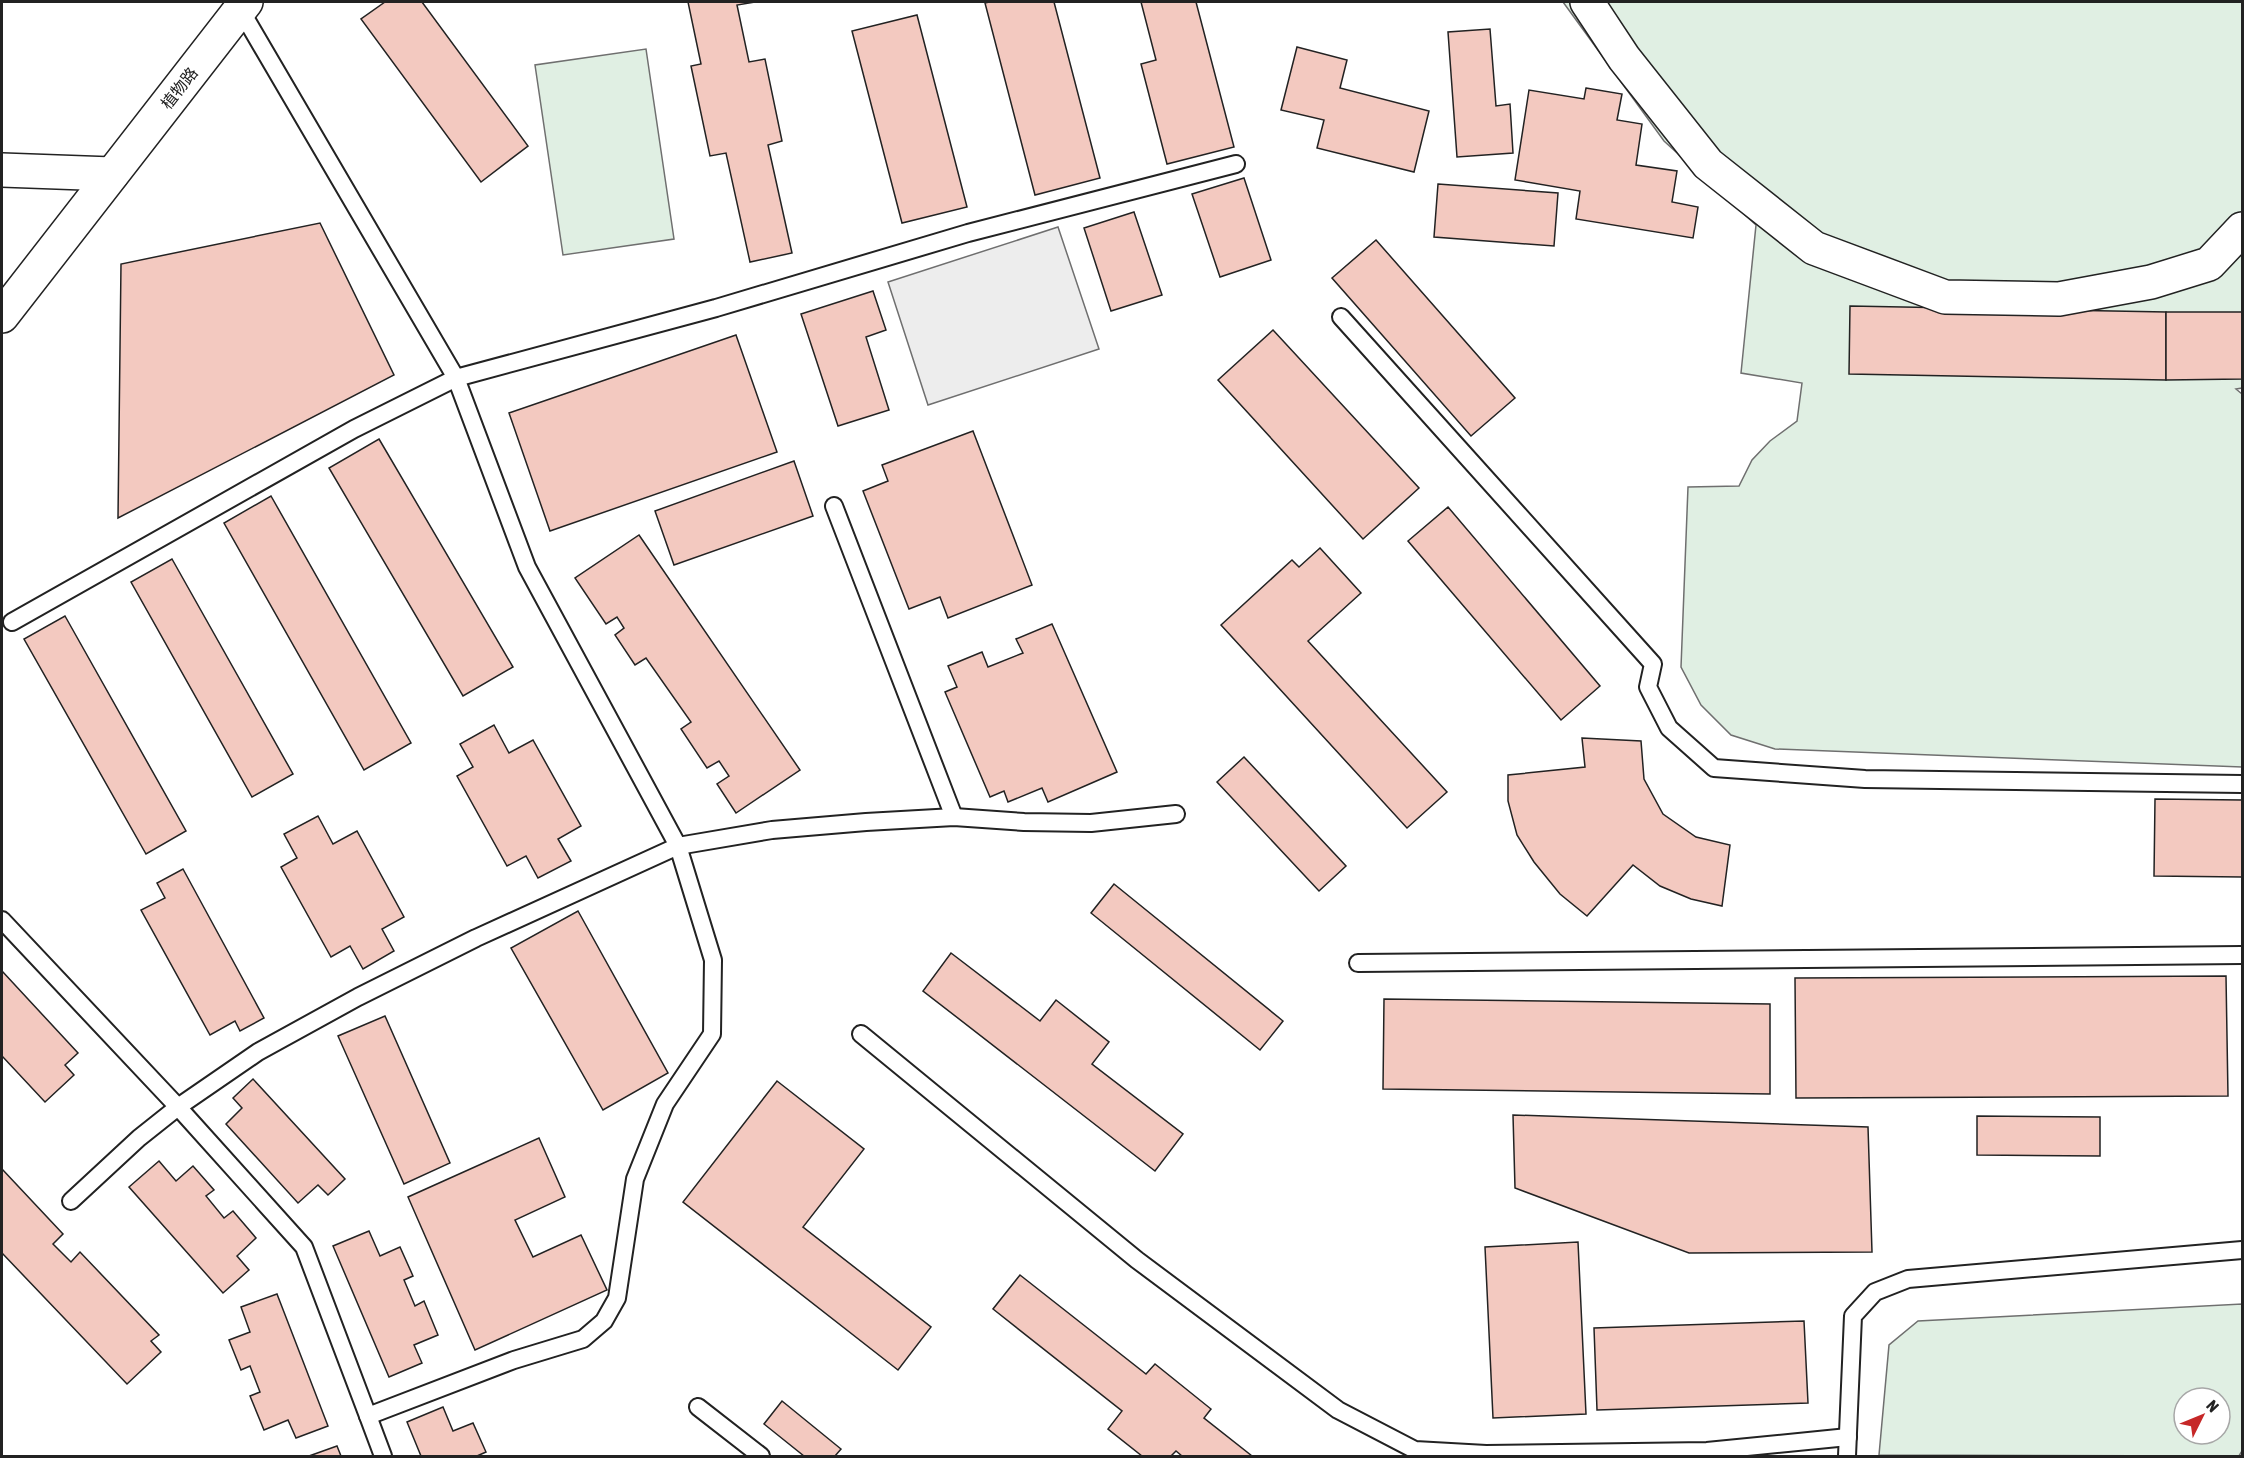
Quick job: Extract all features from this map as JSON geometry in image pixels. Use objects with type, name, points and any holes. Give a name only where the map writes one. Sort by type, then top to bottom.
[{"type":"street","points":[[1587,2],[1624,58],[1708,164],[1814,248],[1945,297],[2059,299],[2151,282],[2209,264],[2242,229]]},
{"type":"street","name":"植物路","points":[[2,316],[243,5]]},
{"type":"street","points":[[2,170],[112,174]]},
{"type":"lane","points":[[243,5],[456,378],[527,567],[678,846],[712,960],[712,1034],[665,1104],[635,1179],[617,1298],[604,1321],[583,1339],[514,1360],[368,1416]]},
{"type":"lane","points":[[12,622],[354,429],[456,378],[717,308],[968,232],[1236,164]]},
{"type":"lane","points":[[1341,318],[1653,664],[1648,687],[1669,728],[1714,768],[1865,779],[2242,784]]},
{"type":"lane","points":[[834,506],[954,817]]},
{"type":"lane","points":[[71,1202],[139,1138],[178,1107],[258,1052],[357,998],[476,938],[678,846],[772,830],[954,817],[1024,822],[1091,823],[1176,814]]},
{"type":"lane","points":[[2,920],[178,1107],[304,1247],[383,1456]]},
{"type":"lane","points":[[1358,963],[2242,955]]},
{"type":"lane","points":[[861,1034],[1137,1260],[1338,1410],[1415,1450],[1486,1454],[1707,1454],[1848,1437]]},
{"type":"lane","points":[[1847,1456],[1853,1316],[1875,1292],[1908,1279],[2242,1250]]},
{"type":"lane","points":[[698,1407],[761,1456]]},
{"type":"green space","points":[[1563,2],[2242,2],[2242,388],[2236,389],[2242,394],[2242,767],[1775,749],[1731,735],[1701,705],[1681,667],[1688,487],[1739,486],[1752,460],[1770,441],[1797,421],[1802,383],[1741,373],[1756,225],[1664,141]]},
{"type":"green space","points":[[646,49],[674,239],[563,255],[535,65]]},
{"type":"green space","points":[[2242,1304],[2242,1451],[2239,1456],[1879,1455],[1889,1345],[1918,1321]]},
{"type":"shaded area","points":[[1058,227],[1099,349],[928,405],[888,282]]},
{"type":"building","points":[[385,2],[422,2],[528,146],[481,182],[361,19]]},
{"type":"building","points":[[688,2],[755,2],[737,5],[749,62],[765,59],[782,141],[768,145],[792,253],[750,262],[726,153],[710,156],[691,66],[701,64]]},
{"type":"building","points":[[1054,2],[1100,178],[1035,195],[985,3]]},
{"type":"building","points":[[1141,2],[1196,2],[1234,147],[1167,164],[1141,64],[1156,60]]},
{"type":"building","points":[[917,15],[967,207],[902,223],[852,31]]},
{"type":"building","points":[[1490,29],[1496,106],[1510,104],[1513,153],[1457,157],[1448,32]]},
{"type":"building","points":[[1297,47],[1347,60],[1340,88],[1429,111],[1414,172],[1317,148],[1324,120],[1281,110]]},
{"type":"building","points":[[1586,88],[1622,94],[1617,120],[1642,124],[1636,165],[1677,171],[1672,202],[1698,207],[1693,238],[1576,219],[1580,191],[1515,180],[1529,90],[1584,99]]},
{"type":"building","points":[[1244,178],[1271,260],[1220,277],[1192,194]]},
{"type":"building","points":[[1438,184],[1558,193],[1554,246],[1434,237]]},
{"type":"building","points":[[1134,212],[1162,295],[1111,311],[1084,228]]},
{"type":"building","points":[[320,223],[394,375],[118,518],[121,264]]},
{"type":"building","points":[[1376,240],[1515,398],[1471,436],[1332,278]]},
{"type":"building","points":[[873,291],[886,330],[866,337],[889,410],[838,426],[801,314]]},
{"type":"building","points":[[1850,306],[2166,312],[2166,380],[1849,374]]},
{"type":"building","points":[[2166,312],[2242,312],[2242,379],[2166,380]]},
{"type":"building","points":[[1273,330],[1419,488],[1363,539],[1218,380]]},
{"type":"building","points":[[736,335],[777,452],[550,531],[509,413]]},
{"type":"building","points":[[973,431],[1032,585],[948,618],[940,597],[909,609],[863,491],[888,481],[882,465]]},
{"type":"building","points":[[379,439],[513,667],[463,696],[329,468]]},
{"type":"building","points":[[794,461],[813,516],[674,565],[655,511]]},
{"type":"building","points":[[271,496],[411,743],[364,770],[224,523]]},
{"type":"building","points":[[1448,507],[1600,686],[1561,720],[1408,541]]},
{"type":"building","points":[[639,535],[800,770],[736,813],[717,784],[729,776],[719,761],[707,768],[681,729],[691,722],[646,658],[635,665],[615,635],[624,628],[617,617],[606,624],[575,578]]},
{"type":"building","points":[[1320,548],[1361,593],[1308,641],[1447,792],[1407,828],[1221,625],[1292,560],[1299,567]]},
{"type":"building","points":[[172,559],[293,774],[252,797],[131,582]]},
{"type":"building","points":[[65,616],[186,831],[146,854],[24,639]]},
{"type":"building","points":[[1052,624],[1117,772],[1048,802],[1042,788],[1008,802],[1004,791],[990,797],[945,692],[957,687],[948,666],[982,652],[988,667],[1023,653],[1016,639]]},
{"type":"building","points":[[494,725],[509,753],[533,740],[581,826],[558,839],[571,861],[538,878],[526,856],[507,866],[457,776],[473,767],[460,744]]},
{"type":"building","points":[[1582,738],[1641,741],[1644,779],[1663,814],[1696,837],[1730,845],[1722,906],[1691,899],[1660,886],[1633,865],[1587,916],[1560,894],[1534,862],[1517,835],[1508,801],[1508,775],[1585,767]]},
{"type":"building","points":[[1244,757],[1346,866],[1319,891],[1217,782]]},
{"type":"building","points":[[2155,799],[2242,800],[2242,877],[2154,876]]},
{"type":"building","points":[[318,816],[333,844],[357,831],[404,917],[382,929],[394,951],[363,969],[350,946],[331,957],[281,867],[297,858],[284,834]]},
{"type":"building","points":[[183,869],[264,1018],[240,1031],[235,1021],[210,1035],[141,910],[165,898],[157,883]]},
{"type":"building","points":[[1114,884],[1283,1021],[1260,1050],[1091,913]]},
{"type":"building","points":[[578,911],[668,1073],[603,1110],[511,948]]},
{"type":"building","points":[[951,953],[1040,1021],[1056,1000],[1109,1042],[1092,1064],[1183,1134],[1155,1171],[923,991]]},
{"type":"building","points":[[2,971],[78,1053],[65,1065],[74,1075],[45,1102],[2,1056]]},
{"type":"building","points":[[2226,976],[2228,1096],[1796,1098],[1795,978]]},
{"type":"building","points":[[1384,999],[1770,1004],[1770,1094],[1383,1089]]},
{"type":"building","points":[[385,1016],[450,1163],[404,1184],[338,1036]]},
{"type":"building","points":[[253,1079],[345,1179],[328,1195],[318,1185],[298,1203],[226,1124],[242,1108],[233,1098]]},
{"type":"building","points":[[777,1081],[864,1149],[803,1227],[931,1327],[898,1370],[683,1202]]},
{"type":"building","points":[[1513,1115],[1868,1127],[1872,1252],[1689,1253],[1515,1188]]},
{"type":"building","points":[[1977,1116],[2100,1117],[2100,1156],[1977,1155]]},
{"type":"building","points":[[539,1138],[565,1197],[515,1220],[533,1257],[581,1235],[607,1290],[475,1350],[408,1197]]},
{"type":"building","points":[[159,1161],[176,1181],[193,1166],[214,1190],[206,1196],[224,1218],[233,1211],[256,1238],[237,1256],[249,1270],[223,1293],[129,1187]]},
{"type":"building","points":[[2,1169],[63,1234],[53,1244],[71,1262],[80,1252],[159,1335],[151,1341],[161,1352],[127,1384],[2,1253]]},
{"type":"building","points":[[369,1231],[380,1256],[400,1247],[413,1276],[404,1280],[415,1306],[424,1301],[438,1335],[414,1345],[422,1363],[389,1377],[333,1246]]},
{"type":"building","points":[[1578,1242],[1586,1414],[1493,1418],[1485,1247]]},
{"type":"building","points":[[1020,1275],[1146,1374],[1155,1364],[1211,1409],[1204,1418],[1252,1456],[1182,1456],[1176,1451],[1171,1456],[1142,1456],[1108,1429],[1122,1411],[993,1309]]},
{"type":"building","points":[[277,1294],[328,1426],[296,1438],[288,1420],[264,1430],[250,1396],[260,1392],[250,1366],[241,1370],[229,1340],[250,1332],[241,1307]]},
{"type":"building","points":[[1804,1321],[1808,1403],[1597,1410],[1594,1328]]},
{"type":"building","points":[[782,1401],[841,1449],[835,1456],[804,1456],[764,1424]]},
{"type":"building","points":[[443,1407],[453,1431],[473,1423],[486,1452],[477,1456],[421,1456],[407,1422]]},
{"type":"building","points":[[337,1446],[341,1456],[309,1456]]}]
